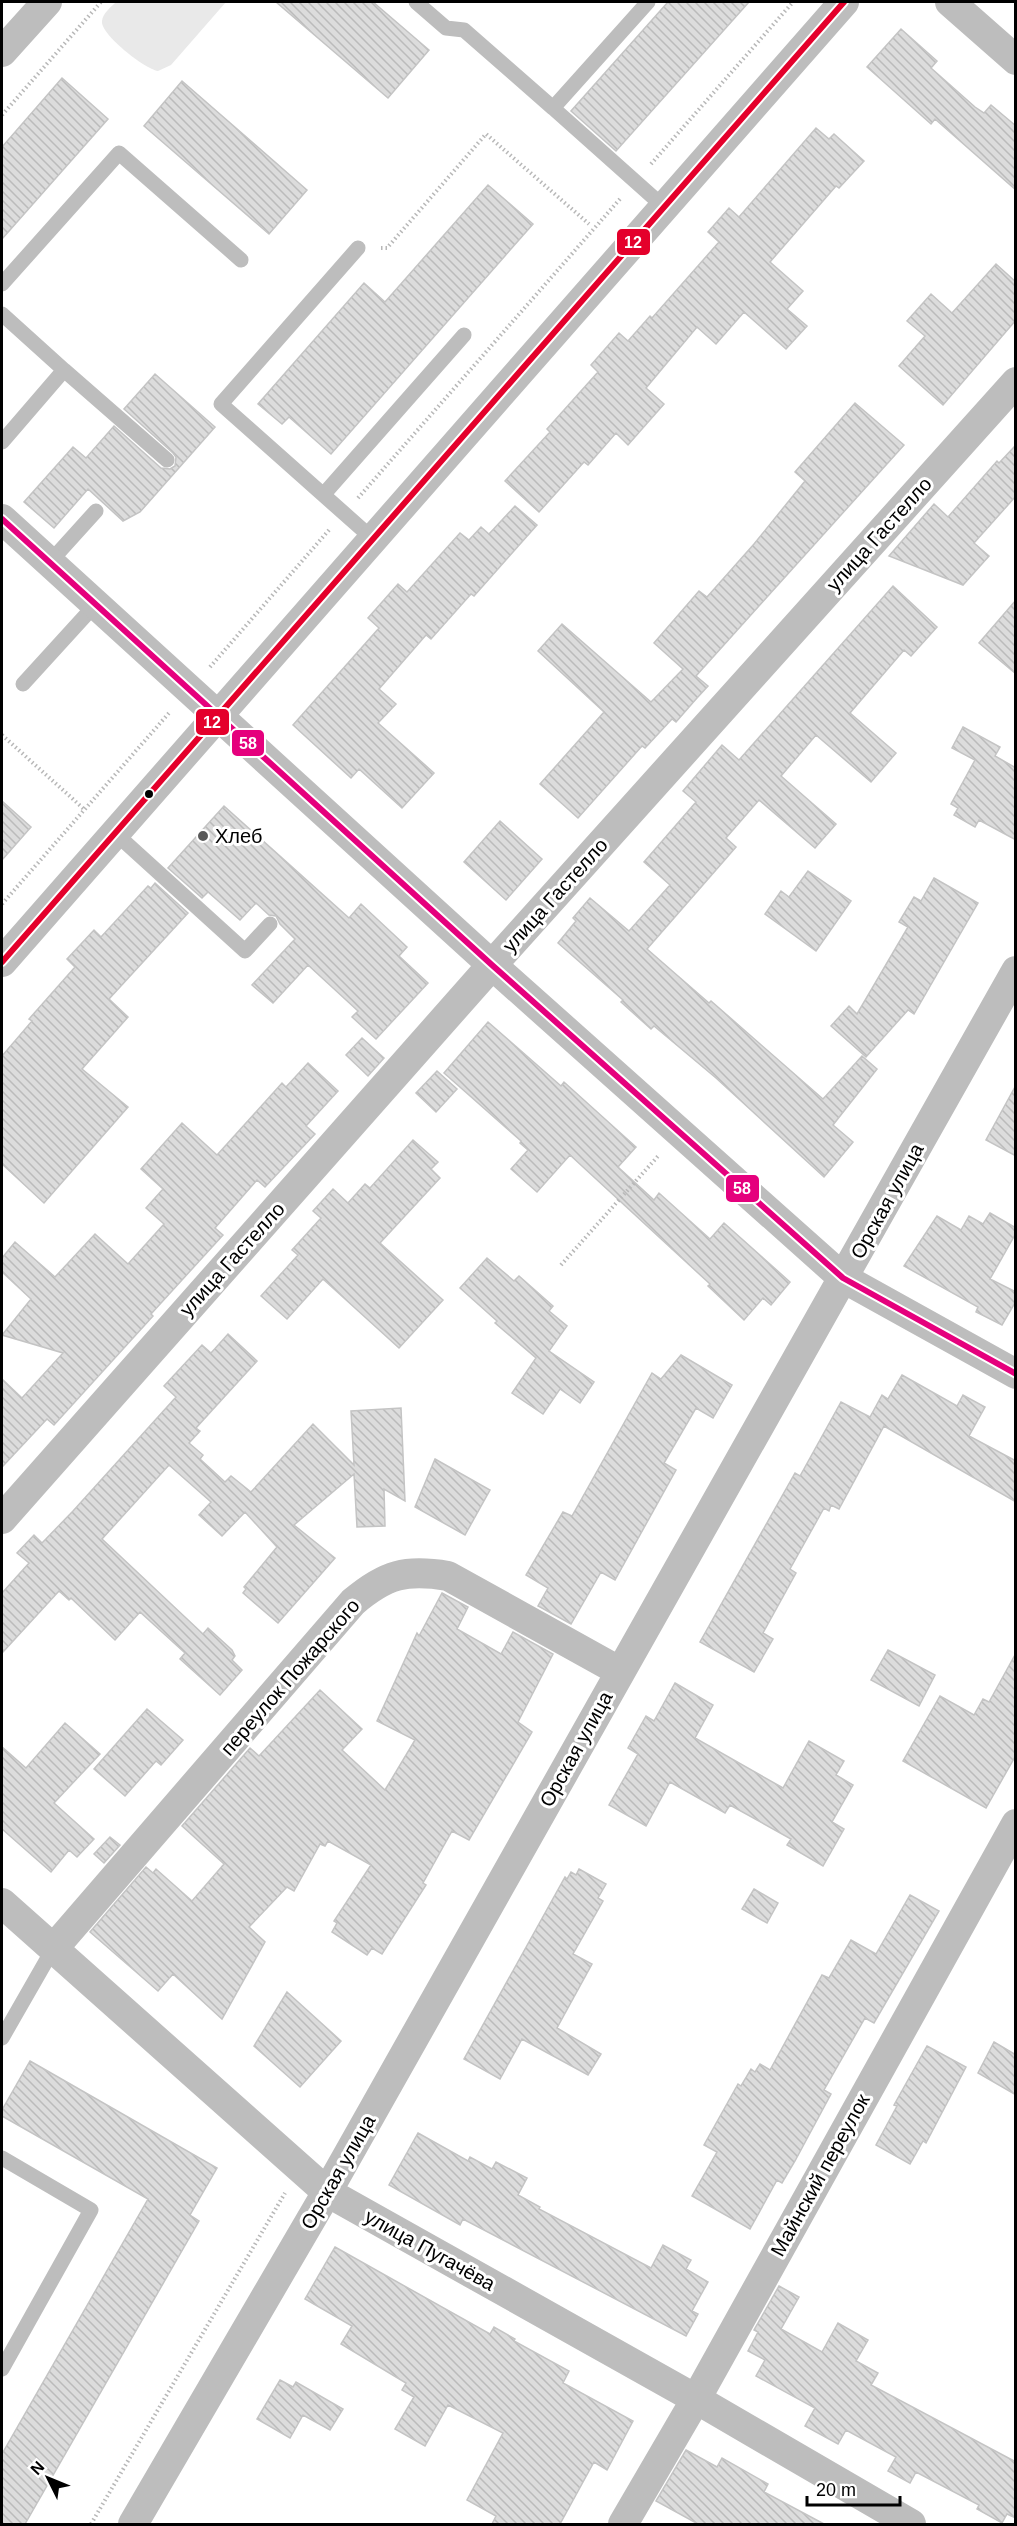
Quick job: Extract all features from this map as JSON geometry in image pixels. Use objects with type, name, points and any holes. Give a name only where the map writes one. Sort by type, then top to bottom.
[{"type":"street","points":[[2,52],[47,2]]},
{"type":"street","points":[[2,962],[844,2]]},
{"type":"street","points":[[950,2],[1016,60]]},
{"type":"street","name":"улица Гастелло","points":[[2,1519],[492,965],[1016,382]]},
{"type":"street","points":[[2,519],[217,717],[843,1278],[1016,1374]]},
{"type":"street","name":"Орская улица","points":[[133,2524],[327,2192],[1016,971]]},
{"type":"street","name":"переулок Пожарского","points":[[53,1949],[353,1602],[372,1586],[388,1577],[419,1571],[448,1576],[619,1671]]},
{"type":"street","name":"Майнский переулок","points":[[623,2524],[696,2399],[1016,1824]]},
{"type":"street","name":"улица Пугачёва","points":[[2,1904],[327,2192],[696,2399],[911,2524]]},
{"type":"lane","points":[[416,2],[446,28],[464,30],[664,207]]},
{"type":"lane","points":[[553,108],[648,2]]},
{"type":"lane","points":[[2,284],[119,153],[241,260]]},
{"type":"lane","points":[[358,248],[221,404],[373,539]]},
{"type":"lane","points":[[2,314],[167,460]]},
{"type":"lane","points":[[324,494],[464,335]]},
{"type":"lane","points":[[2,442],[64,370]]},
{"type":"lane","points":[[49,563],[96,511]]},
{"type":"lane","points":[[23,684],[95,605]]},
{"type":"lane","points":[[115,833],[245,951],[270,924]]},
{"type":"lane","points":[[2,2038],[53,1949]]},
{"type":"lane","points":[[2,2158],[91,2210],[2,2369]]},
{"type":"path","points":[[2,115],[101,2]]},
{"type":"path","points":[[2,904],[793,2]]},
{"type":"path","points":[[358,248],[387,248],[486,134],[589,224]]},
{"type":"path","points":[[2,735],[85,810]]},
{"type":"path","points":[[561,1265],[679,1132]]},
{"type":"path","points":[[91,2524],[300,2166]]},
{"type":"shaded area","points":[[116,2],[226,2],[171,65],[158,71],[143,64],[124,50],[103,27],[104,15]]},
{"type":"building","points":[[276,2],[373,2],[429,50],[388,98]]},
{"type":"building","points":[[668,2],[749,2],[616,151],[571,111]]},
{"type":"building","points":[[901,29],[937,61],[931,68],[975,107],[984,113],[991,105],[1016,126],[1016,190],[935,119],[931,124],[867,67]]},
{"type":"building","points":[[62,78],[108,119],[2,239],[2,147]]},
{"type":"building","points":[[182,81],[307,190],[269,234],[144,126]]},
{"type":"building","points":[[816,128],[829,139],[834,134],[864,161],[839,188],[836,186],[770,262],[803,291],[787,309],[807,326],[786,349],[744,312],[716,344],[697,327],[646,388],[664,404],[628,445],[616,433],[588,465],[584,462],[539,512],[505,481],[550,432],[547,429],[598,372],[591,365],[619,333],[628,341],[650,316],[652,318],[719,242],[708,232],[729,208],[739,217]]},
{"type":"building","points":[[488,185],[533,224],[331,454],[289,417],[282,424],[258,404],[364,283],[385,302]]},
{"type":"building","points":[[996,264],[1016,282],[1016,320],[943,405],[899,366],[925,336],[907,321],[931,294],[952,313]]},
{"type":"building","points":[[155,374],[215,427],[140,512],[123,521],[88,489],[54,528],[24,502],[73,447],[86,458],[114,426],[161,468],[170,469],[175,466],[176,457],[173,453],[124,409]]},
{"type":"building","points":[[855,403],[904,445],[696,676],[708,686],[676,722],[672,719],[645,748],[642,746],[578,818],[540,784],[604,712],[538,651],[562,624],[651,702],[683,669],[654,643],[699,591],[707,597],[754,544],[805,481],[795,472]]},
{"type":"building","points":[[1016,445],[1016,496],[974,543],[989,556],[963,585],[889,556],[934,504],[948,517],[997,461],[999,463]]},
{"type":"building","points":[[515,506],[537,525],[474,596],[471,594],[431,639],[426,635],[379,689],[396,704],[378,723],[434,773],[402,808],[359,769],[351,778],[293,725],[379,628],[368,618],[398,584],[407,592],[460,533],[469,540],[481,527],[489,534]]},
{"type":"building","points":[[893,586],[937,627],[911,656],[904,650],[850,713],[896,753],[871,782],[816,735],[781,776],[836,824],[815,848],[759,800],[726,838],[736,847],[647,949],[709,1003],[711,1001],[823,1099],[862,1056],[877,1069],[833,1125],[853,1142],[824,1177],[716,1078],[654,1026],[651,1029],[621,1002],[623,1000],[558,943],[576,921],[573,918],[590,898],[629,931],[670,885],[644,862],[696,802],[683,791],[722,745],[739,760]]},
{"type":"building","points":[[1016,600],[1016,674],[979,643]]},
{"type":"building","points":[[963,727],[1000,747],[995,756],[1016,768],[1016,840],[979,820],[975,827],[954,815],[958,808],[951,804],[975,760],[952,748]]},
{"type":"building","points":[[2,801],[31,827],[2,860]]},
{"type":"building","points":[[224,806],[349,918],[361,904],[407,947],[399,956],[428,983],[376,1039],[352,1017],[358,1011],[308,965],[273,1003],[252,985],[295,939],[280,924],[276,916],[269,915],[256,903],[240,920],[208,892],[202,898],[168,868]]},
{"type":"building","points":[[500,821],[542,859],[506,900],[464,862]]},
{"type":"building","points":[[808,871],[851,901],[816,951],[765,914],[781,891],[789,897]]},
{"type":"building","points":[[934,878],[978,903],[914,1014],[908,1010],[866,1057],[831,1026],[849,1006],[857,1014],[908,927],[899,922],[914,897],[921,901]]},
{"type":"building","points":[[155,883],[188,913],[109,999],[128,1017],[82,1069],[128,1107],[44,1203],[2,1164],[2,1056],[32,1021],[29,1019],[75,967],[67,959],[94,930],[101,937],[148,886],[151,888]]},
{"type":"building","points":[[488,1022],[561,1086],[564,1082],[636,1147],[618,1167],[654,1200],[659,1193],[710,1239],[724,1223],[790,1282],[771,1305],[763,1298],[744,1320],[708,1286],[710,1284],[570,1155],[537,1192],[511,1169],[528,1150],[520,1143],[521,1141],[444,1073]]},
{"type":"building","points":[[362,1038],[384,1058],[368,1076],[346,1055]]},
{"type":"building","points":[[308,1063],[338,1091],[306,1126],[315,1134],[265,1187],[257,1180],[215,1228],[223,1235],[151,1314],[153,1316],[54,1425],[47,1419],[2,1467],[2,1379],[22,1398],[63,1353],[2,1335],[31,1299],[2,1272],[2,1258],[15,1242],[55,1277],[95,1234],[128,1264],[164,1224],[146,1208],[163,1189],[141,1169],[182,1123],[217,1155],[282,1083],[286,1087]]},
{"type":"building","points":[[437,1071],[457,1089],[436,1112],[416,1093]]},
{"type":"building","points":[[1016,1085],[1016,1156],[986,1140]]},
{"type":"building","points":[[413,1140],[438,1162],[431,1169],[440,1178],[380,1243],[443,1300],[399,1348],[323,1279],[287,1319],[261,1296],[298,1255],[292,1250],[321,1218],[313,1211],[333,1189],[348,1203],[365,1184],[370,1188]]},
{"type":"building","points":[[990,1213],[1016,1228],[1016,1233],[990,1279],[1016,1292],[1016,1301],[1002,1325],[976,1312],[978,1307],[904,1266],[937,1216],[961,1230],[969,1216],[983,1224]]},
{"type":"building","points":[[487,1258],[514,1281],[519,1276],[553,1306],[549,1311],[567,1326],[549,1351],[594,1382],[580,1403],[560,1389],[543,1414],[512,1393],[536,1358],[495,1323],[497,1321],[460,1288]]},
{"type":"building","points":[[228,1334],[257,1361],[196,1428],[200,1431],[189,1443],[203,1455],[200,1459],[225,1482],[231,1476],[251,1492],[313,1424],[354,1465],[351,1411],[401,1408],[405,1501],[384,1489],[385,1526],[357,1527],[354,1474],[294,1525],[335,1558],[278,1623],[243,1593],[246,1589],[244,1587],[277,1547],[245,1512],[222,1536],[199,1515],[211,1502],[169,1465],[102,1539],[203,1634],[208,1628],[232,1650],[235,1656],[232,1660],[242,1670],[220,1695],[180,1659],[185,1653],[140,1612],[115,1640],[71,1598],[69,1600],[59,1591],[2,1653],[2,1593],[29,1563],[17,1553],[34,1535],[42,1543],[73,1511],[176,1397],[164,1386],[202,1345],[211,1353]]},
{"type":"building","points":[[681,1355],[732,1385],[713,1418],[696,1408],[664,1463],[676,1470],[615,1580],[601,1572],[571,1624],[538,1606],[548,1588],[526,1575],[563,1512],[572,1516],[652,1373],[661,1379]]},
{"type":"building","points":[[902,1375],[957,1406],[963,1395],[985,1407],[969,1436],[1016,1461],[1016,1502],[884,1426],[839,1509],[831,1505],[829,1511],[824,1508],[790,1569],[796,1573],[763,1633],[773,1639],[754,1672],[700,1642],[795,1473],[800,1476],[841,1402],[870,1417],[882,1395],[888,1399]]},
{"type":"building","points":[[435,1459],[490,1490],[465,1535],[415,1507]]},
{"type":"building","points":[[442,1593],[468,1607],[457,1629],[501,1654],[513,1632],[553,1654],[518,1722],[532,1732],[469,1840],[452,1831],[423,1883],[426,1885],[382,1954],[372,1948],[367,1955],[332,1932],[337,1923],[334,1921],[371,1865],[328,1841],[325,1846],[320,1844],[294,1891],[287,1887],[249,1927],[265,1942],[222,2019],[173,1974],[158,1991],[90,1932],[146,1867],[153,1873],[156,1869],[192,1901],[224,1864],[182,1826],[250,1748],[259,1756],[320,1690],[362,1729],[342,1750],[385,1790],[415,1740],[377,1721],[417,1633],[419,1636]]},
{"type":"building","points":[[888,1650],[935,1675],[919,1706],[871,1680]]},
{"type":"building","points":[[1016,1653],[1016,1755],[986,1808],[903,1761],[940,1696],[974,1715],[983,1699],[989,1702]]},
{"type":"building","points":[[675,1683],[713,1705],[695,1738],[783,1788],[809,1741],[844,1761],[836,1775],[853,1785],[832,1822],[844,1829],[823,1866],[787,1845],[791,1839],[730,1805],[725,1813],[670,1782],[646,1826],[609,1805],[638,1754],[628,1748],[646,1716],[654,1721]]},
{"type":"building","points":[[147,1709],[183,1740],[161,1765],[156,1761],[125,1796],[94,1769]]},
{"type":"building","points":[[65,1723],[100,1754],[54,1803],[94,1839],[77,1857],[69,1850],[51,1872],[2,1829],[2,1747],[26,1768]]},
{"type":"building","points":[[110,1837],[120,1845],[104,1863],[94,1854]]},
{"type":"building","points":[[579,1869],[606,1884],[598,1898],[603,1901],[573,1954],[592,1964],[557,2028],[601,2054],[588,2075],[522,2039],[500,2079],[464,2059],[565,1877],[567,1879],[571,1872],[576,1875]]},
{"type":"building","points":[[754,1889],[778,1903],[767,1923],[742,1909]]},
{"type":"building","points":[[910,1895],[939,1911],[874,2023],[865,2018],[824,2090],[831,2094],[795,2161],[782,2183],[777,2180],[750,2229],[692,2196],[717,2152],[704,2145],[738,2084],[741,2086],[751,2069],[755,2072],[760,2064],[770,2070],[822,1975],[829,1978],[851,1940],[876,1954]]},
{"type":"building","points":[[287,1992],[341,2041],[300,2087],[254,2046]]},
{"type":"building","points":[[994,2042],[1016,2055],[1016,2095],[978,2073]]},
{"type":"building","points":[[927,2046],[966,2067],[926,2143],[923,2141],[910,2164],[876,2145],[897,2106],[894,2105]]},
{"type":"building","points":[[30,2061],[217,2168],[190,2215],[199,2221],[25,2524],[2,2524],[2,2454],[148,2199],[2,2116],[2,2110]]},
{"type":"building","points":[[418,2133],[468,2161],[470,2157],[492,2169],[496,2162],[527,2178],[518,2195],[540,2207],[539,2209],[651,2268],[663,2245],[691,2260],[686,2269],[708,2282],[692,2311],[698,2314],[686,2336],[463,2219],[460,2225],[389,2185]]},
{"type":"building","points":[[335,2247],[490,2334],[494,2327],[515,2339],[514,2341],[569,2371],[563,2383],[633,2421],[607,2470],[594,2462],[560,2524],[492,2524],[496,2516],[467,2500],[503,2433],[448,2405],[425,2446],[395,2429],[414,2397],[402,2390],[406,2383],[341,2344],[352,2326],[305,2299]]},
{"type":"building","points":[[779,2286],[799,2297],[781,2329],[822,2352],[838,2323],[868,2340],[856,2361],[878,2373],[871,2385],[1016,2462],[1016,2518],[1007,2514],[1002,2523],[977,2509],[979,2505],[916,2472],[910,2483],[888,2471],[896,2457],[846,2430],[838,2444],[805,2426],[815,2408],[756,2376],[765,2360],[748,2351],[758,2332],[754,2330]]},
{"type":"building","points":[[280,2380],[293,2387],[296,2382],[343,2409],[330,2430],[303,2415],[290,2438],[257,2419]]},
{"type":"building","points":[[686,2450],[717,2467],[722,2458],[768,2484],[764,2492],[824,2524],[698,2524],[656,2501]]},
{"type":"transit line","name":"12","points":[[2,962],[844,2]]},
{"type":"transit line","name":"58","points":[[2,519],[492,965],[843,1278],[1016,1374]]},
{"type":"place","name":"Хлеб","points":[[203,836]]}]
